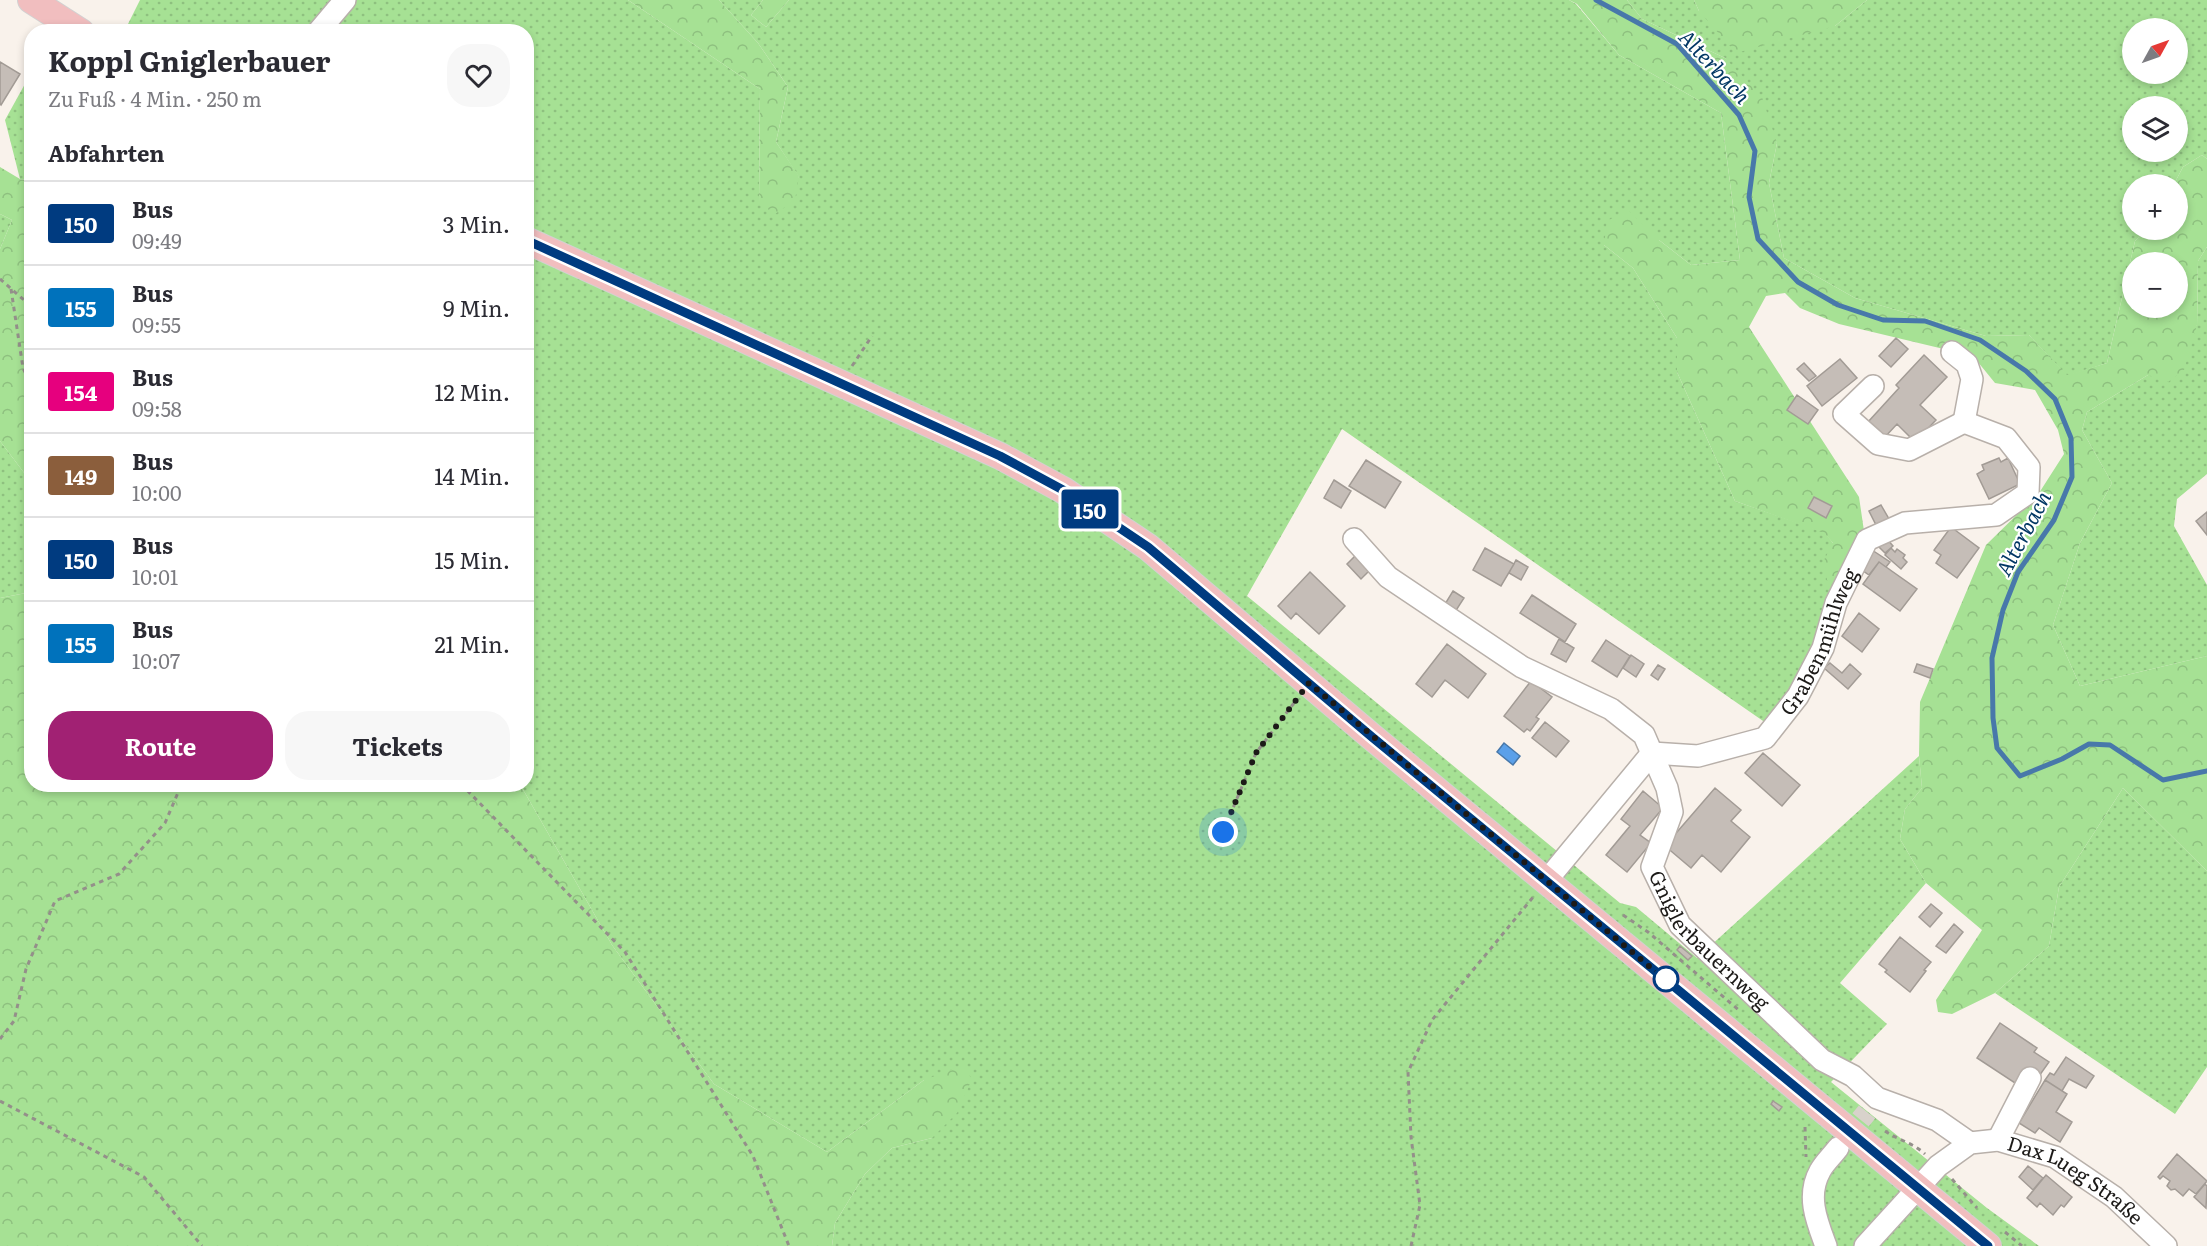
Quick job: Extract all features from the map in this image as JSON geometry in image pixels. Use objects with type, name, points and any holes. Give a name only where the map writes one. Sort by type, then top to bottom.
[{"type":"main road","points":[[31,0],[68,24]]},
{"type":"main road","points":[[534,244],[1000,456],[1063,490],[1148,547],[1916,1188],[1993,1236]]},
{"type":"street","points":[[325,24],[345,0]]},
{"type":"street","points":[[1873,386],[1844,414],[1878,444],[1908,450],[1964,422],[1972,379],[1967,364],[1952,352]]},
{"type":"street","name":"Grabenmühlweg","points":[[1652,753],[1698,756],[1765,738],[1798,696],[1823,648],[1836,603],[1867,540],[1905,523],[1996,515],[2028,493],[2029,467],[2006,438],[1964,422]]},
{"type":"street","name":"Gniglerbauernweg","points":[[1354,539],[1388,578],[1522,667],[1611,709],[1644,735],[1667,788],[1672,812],[1652,867],[1680,926],[1822,1060],[1854,1076],[1872,1105],[1937,1120],[1970,1143]]},
{"type":"street","points":[[1547,880],[1652,753]]},
{"type":"street","points":[[1998,1140],[2030,1078]]},
{"type":"street","name":"Dax Lueg Straße","points":[[1865,1246],[1938,1166],[1970,1143],[1998,1140],[2055,1157],[2114,1197],[2166,1246]]},
{"type":"street","points":[[1826,1246],[1816,1220],[1812,1192],[1820,1171],[1838,1149]]},
{"type":"path","points":[[0,279],[24,301]]},
{"type":"path","points":[[11,289],[24,370]]},
{"type":"path","points":[[841,383],[872,336]]},
{"type":"path","points":[[1223,832],[1256,753],[1309,683]]},
{"type":"path","points":[[0,1039],[14,1021],[26,969],[55,901],[119,874],[165,823],[178,792]]},
{"type":"path","points":[[469,792],[625,952],[753,1156],[789,1246]]},
{"type":"path","points":[[1410,1246],[1420,1205],[1410,1137],[1408,1072],[1432,1020],[1547,880]]},
{"type":"path","points":[[0,1101],[144,1178],[202,1246]]},
{"type":"path","points":[[1938,1166],[1959,1185],[1978,1208]]},
{"type":"path","points":[[1993,1236],[2022,1246]]},
{"type":"green space","points":[[140,0],[628,0],[760,89],[759,203],[799,177],[776,142],[788,87],[758,43],[719,0],[763,0],[751,15],[766,27],[789,0],[1569,0],[1576,4],[1619,55],[1721,113],[1740,260],[1691,265],[1659,240],[1604,245],[1633,268],[1677,338],[1677,372],[1735,501],[1824,532],[1833,543],[1837,581],[1811,665],[1766,723],[1342,429],[1247,596],[1620,903],[1636,907],[1697,958],[1919,756],[1922,788],[1905,809],[1900,839],[1926,883],[1840,983],[1887,1024],[1831,1082],[1987,1208],[2039,1246],[832,1246],[835,1223],[865,1174],[892,1148],[932,1138],[924,1080],[827,1152],[714,1084],[612,945],[524,792],[534,792],[534,24],[128,24]]},
{"type":"green space","points":[[628,0],[719,0],[758,43],[788,87],[776,142],[799,176],[795,200],[775,214],[759,203],[760,89]]},
{"type":"green space","points":[[763,0],[789,0],[766,27],[751,15]]},
{"type":"green space","points":[[1569,0],[1627,0],[1642,19],[1725,58],[1762,97],[1777,143],[1769,183],[1784,258],[1855,298],[1986,336],[2029,335],[2067,375],[2107,363],[2122,298],[2122,318],[2188,318],[2188,252],[2132,252],[2136,240],[2188,240],[2188,174],[2179,174],[2183,167],[2202,155],[2207,159],[2207,247],[2198,261],[2197,325],[2184,370],[2168,382],[2148,375],[2087,412],[2082,430],[2112,483],[2080,543],[2053,625],[2080,686],[2207,656],[2207,871],[2123,788],[2059,887],[2049,946],[1995,993],[1952,1014],[1938,1012],[1936,1000],[1982,930],[1926,883],[1900,839],[1905,809],[1922,788],[1919,756],[1920,702],[1986,545],[2039,493],[2064,454],[2058,430],[2035,390],[1995,383],[1973,356],[1839,324],[1800,308],[1785,293],[1766,296],[1749,327],[1859,497],[1864,531],[1837,581],[1827,580],[1824,560],[1833,543],[1824,533],[1735,501],[1677,372],[1677,338],[1633,268],[1604,245],[1607,221],[1628,210],[1659,240],[1691,265],[1740,260],[1721,113],[1619,55],[1577,4]]},
{"type":"green space","points":[[1627,0],[1694,0],[1699,11],[1835,26],[1867,0],[2207,0],[2207,159],[2202,155],[2183,167],[2179,174],[2122,174],[2122,240],[2136,240],[2132,252],[2122,252],[2122,298],[2107,363],[2067,376],[2029,335],[1986,336],[1855,298],[1784,258],[1769,183],[1777,143],[1725,58],[1642,19]]},
{"type":"green space","points":[[1694,0],[1867,0],[1835,26],[1736,53],[1699,11]]},
{"type":"green space","points":[[24,86],[24,180],[20,179],[5,120]]},
{"type":"green space","points":[[0,167],[24,180],[24,473],[0,441],[0,249],[12,220],[0,214]]},
{"type":"green space","points":[[0,214],[12,220],[0,249]]},
{"type":"green space","points":[[2207,247],[2207,474],[2177,499],[2174,526],[2207,585],[2207,656],[2080,686],[2053,625],[2080,543],[2112,483],[2082,430],[2087,412],[2148,375],[2197,325],[2198,261]]},
{"type":"green space","points":[[0,441],[24,473],[24,593],[0,598]]},
{"type":"green space","points":[[24,593],[24,792],[524,792],[612,945],[714,1084],[827,1152],[924,1080],[962,1066],[972,1079],[957,1113],[932,1138],[892,1148],[865,1174],[835,1223],[832,1246],[0,1246],[0,598]]},
{"type":"green space","points":[[2123,788],[2207,871],[2207,1067],[2175,1114],[1995,993],[2049,946],[2059,887]]},
{"type":"water","points":[[1504,743],[1520,756],[1513,765],[1497,752]]},
{"type":"building","points":[[0,62],[20,74],[1,105],[0,104]]},
{"type":"building","points":[[1896,338],[1908,349],[1891,367],[1879,356]]},
{"type":"building","points":[[1924,355],[1947,377],[1920,405],[1936,420],[1915,442],[1897,424],[1885,437],[1868,422],[1899,388],[1896,385]]},
{"type":"building","points":[[1840,359],[1857,378],[1822,406],[1807,386]]},
{"type":"building","points":[[1804,363],[1816,376],[1809,381],[1797,369]]},
{"type":"building","points":[[1797,395],[1818,410],[1808,424],[1787,410]]},
{"type":"building","points":[[1999,458],[2001,462],[2008,458],[2020,484],[1989,499],[1977,474],[1984,470],[1982,465]]},
{"type":"building","points":[[1366,460],[1401,482],[1385,508],[1349,486]]},
{"type":"building","points":[[1334,480],[1351,491],[1341,508],[1324,498]]},
{"type":"building","points":[[1814,497],[1832,506],[1826,518],[1808,508]]},
{"type":"building","points":[[1881,505],[1889,519],[1876,525],[1869,511]]},
{"type":"building","points":[[2207,512],[2207,535],[2196,521]]},
{"type":"building","points":[[1951,527],[1979,548],[1957,578],[1936,563],[1941,555],[1934,550]]},
{"type":"building","points":[[1886,538],[1893,546],[1885,553],[1877,545]]},
{"type":"building","points":[[1485,548],[1514,564],[1501,586],[1473,570]]},
{"type":"building","points":[[1891,548],[1905,555],[1903,558],[1907,562],[1901,569],[1885,555]]},
{"type":"building","points":[[1872,550],[1890,562],[1886,567],[1879,562],[1869,575],[1859,568]]},
{"type":"building","points":[[1358,553],[1372,568],[1361,579],[1347,564]]},
{"type":"building","points":[[1516,560],[1528,567],[1521,580],[1509,573]]},
{"type":"building","points":[[1879,562],[1917,589],[1900,611],[1863,584]]},
{"type":"building","points":[[1310,572],[1345,606],[1319,634],[1296,613],[1291,619],[1278,606]]},
{"type":"building","points":[[1453,591],[1464,598],[1455,612],[1445,604]]},
{"type":"building","points":[[1532,595],[1576,624],[1565,642],[1520,613]]},
{"type":"building","points":[[1859,613],[1879,629],[1862,652],[1842,636]]},
{"type":"building","points":[[1559,639],[1574,648],[1566,662],[1551,654]]},
{"type":"building","points":[[1606,640],[1630,656],[1617,677],[1592,661]]},
{"type":"building","points":[[1447,644],[1486,674],[1468,698],[1445,680],[1432,697],[1416,684]]},
{"type":"building","points":[[1631,655],[1644,664],[1636,677],[1623,668]]},
{"type":"building","points":[[1830,663],[1842,673],[1850,664],[1861,674],[1848,689],[1824,668]]},
{"type":"building","points":[[1917,664],[1933,669],[1930,678],[1914,672]]},
{"type":"building","points":[[1658,665],[1665,669],[1658,680],[1651,675]]},
{"type":"building","points":[[1531,681],[1552,697],[1536,717],[1539,719],[1530,731],[1527,729],[1524,732],[1504,716]]},
{"type":"building","points":[[1545,722],[1569,741],[1556,757],[1532,738]]},
{"type":"building","points":[[1763,753],[1800,785],[1782,806],[1745,773]]},
{"type":"building","points":[[1715,788],[1741,810],[1731,821],[1750,837],[1721,872],[1702,855],[1691,868],[1665,846]]},
{"type":"building","points":[[1643,791],[1663,808],[1640,835],[1651,843],[1627,872],[1606,855],[1630,826],[1621,819]]},
{"type":"building","points":[[1931,904],[1942,913],[1930,927],[1919,917]]},
{"type":"building","points":[[1954,924],[1963,932],[1946,953],[1936,946]]},
{"type":"building","points":[[1900,937],[1931,962],[1910,992],[1885,972],[1887,970],[1879,964]]},
{"type":"building","points":[[1680,946],[1692,956],[1688,960],[1677,950]]},
{"type":"building","points":[[2000,1023],[2037,1048],[2034,1052],[2049,1062],[2037,1079],[2024,1070],[2015,1083],[1977,1058]]},
{"type":"building","points":[[2066,1057],[2094,1076],[2086,1088],[2069,1079],[2062,1091],[2045,1080],[2050,1073],[2054,1075]]},
{"type":"building","points":[[2045,1080],[2067,1094],[2056,1112],[2072,1122],[2060,1142],[2039,1128],[2035,1133],[2019,1123]]},
{"type":"building","points":[[1773,1101],[1782,1107],[1779,1111],[1771,1104]]},
{"type":"building","points":[[2177,1154],[2207,1181],[2196,1194],[2189,1189],[2183,1196],[2167,1186],[2170,1181],[2163,1176],[2160,1179],[2158,1177]]},
{"type":"building","points":[[2028,1166],[2043,1178],[2033,1190],[2019,1177]]},
{"type":"building","points":[[2046,1175],[2072,1197],[2053,1215],[2040,1203],[2037,1207],[2027,1198]]},
{"type":"building","points":[[2205,1184],[2207,1186],[2206,1208],[2194,1197]]},
{"type":"waterway","name":"Alterbach","points":[[1596,0],[1677,44],[1739,115],[1755,151],[1749,197],[1758,239],[1798,282],[1838,305],[1883,320],[1925,321],[1980,340],[2026,371],[2055,399],[2071,438],[2072,477],[2054,520],[2018,572],[2003,610],[1992,658],[1993,718],[1997,748],[2020,776],[2062,759],[2089,744],[2110,745],[2163,780],[2207,771]]},
{"type":"tunnel","points":[[1841,1144],[1867,1112]]},
{"type":"bus line","name":"150","points":[[534,244],[1000,456],[1063,490],[1148,547],[1372,737],[1988,1246]]},
{"type":"route","points":[[1223,832],[1256,753],[1309,683],[1667,981],[1666,979]]}]
